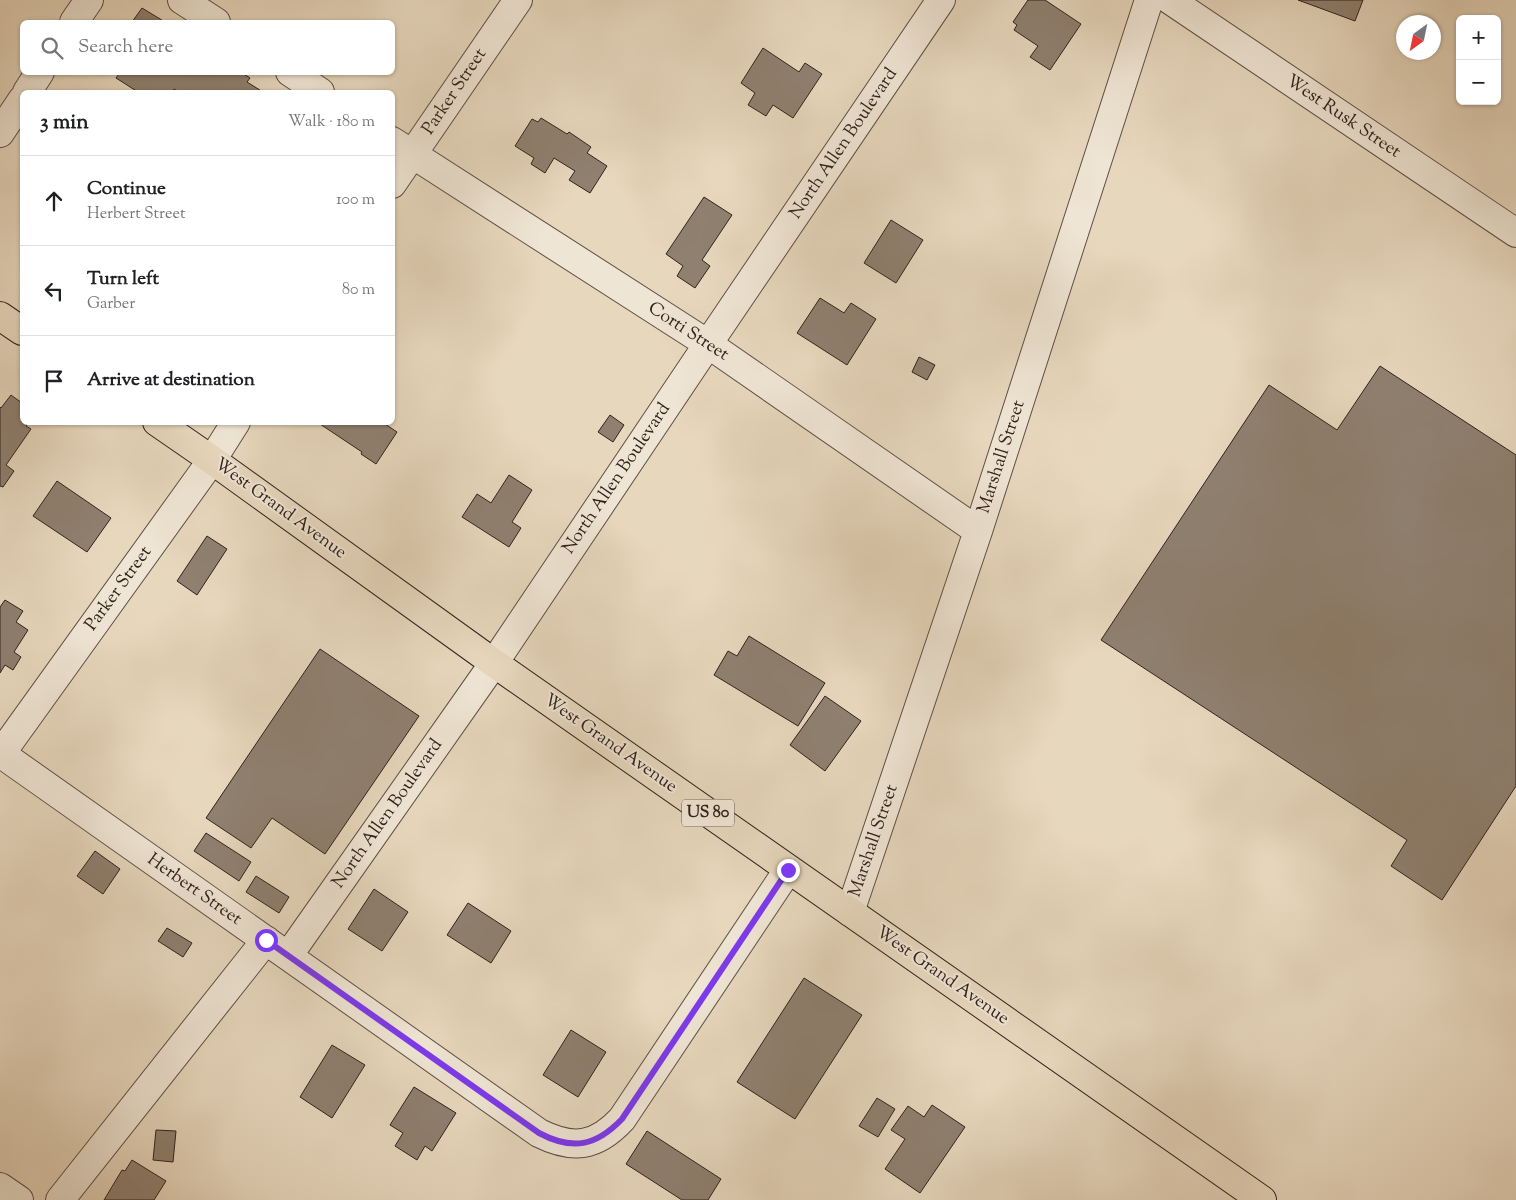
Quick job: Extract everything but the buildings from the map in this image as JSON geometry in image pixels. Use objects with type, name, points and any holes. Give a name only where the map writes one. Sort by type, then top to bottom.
[{"type":"highway","points":[[0,316],[20,330]]},
{"type":"highway","name":"West Grand Avenue","points":[[161,425],[494,663],[1262,1200]]},
{"type":"street","points":[[75,20],[89,0]]},
{"type":"street","points":[[182,0],[213,20]]},
{"type":"street","name":"Parker Street","points":[[395,173],[402,147],[518,0]]},
{"type":"street","name":"North Allen Boulevard","points":[[288,956],[494,663],[942,0]]},
{"type":"street","name":"Marshall Street","points":[[850,912],[978,531],[1149,0]]},
{"type":"street","name":"West Rusk Street","points":[[1170,0],[1516,233]]},
{"type":"street","points":[[28,90],[38,75]]},
{"type":"street","points":[[294,75],[317,90]]},
{"type":"street","points":[[0,133],[20,103]]},
{"type":"street","name":"Corti Street","points":[[402,147],[708,344],[978,531]]},
{"type":"street","name":"Parker Street","points":[[0,754],[212,460],[234,425]]},
{"type":"street","name":"Herbert Street","points":[[0,754],[539,1133],[556,1142],[574,1144],[592,1141],[609,1132],[622,1119],[788,870]]},
{"type":"street","points":[[60,1200],[266,940]]},
{"type":"street","points":[[0,1187],[19,1200]]},
{"type":"route","points":[[266,940],[539,1133],[556,1142],[574,1144],[592,1141],[609,1132],[622,1119],[788,870]]}]
